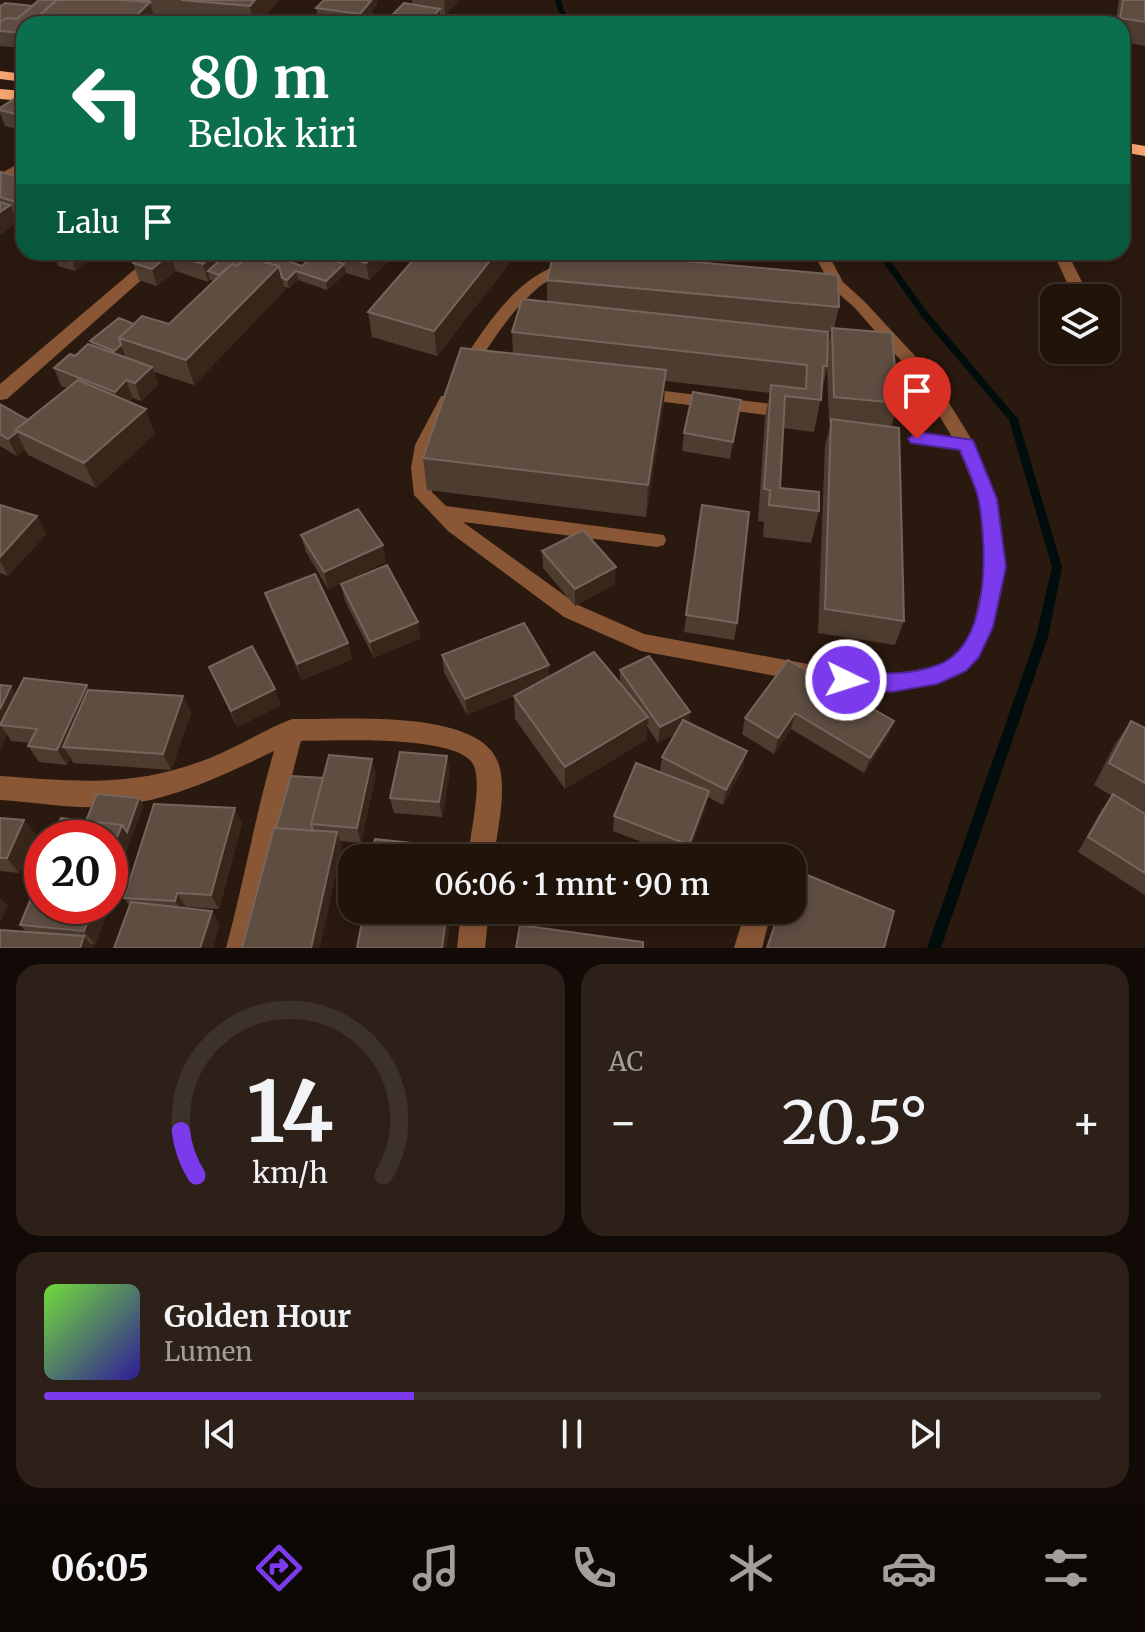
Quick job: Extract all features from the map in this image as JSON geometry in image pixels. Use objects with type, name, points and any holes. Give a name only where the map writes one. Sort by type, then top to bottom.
[{"type":"street","points":[[0,394],[156,260]]},
{"type":"street","points":[[0,788],[104,795],[163,786],[212,769],[292,730],[418,731],[452,739],[479,752],[487,765],[489,782],[482,844]]},
{"type":"street","points":[[240,948],[255,890],[268,814],[292,730]]},
{"type":"street","points":[[471,948],[474,924]]},
{"type":"lane","points":[[587,260],[584,268],[571,266],[544,274],[518,298],[426,438],[419,459],[423,495],[440,512],[571,611],[612,631],[677,651],[846,680],[891,683],[937,675],[959,665],[972,651],[983,627],[996,567],[988,499],[966,445],[924,376],[859,304],[829,284],[822,260]]},
{"type":"lane","points":[[1064,260],[1075,284]]},
{"type":"lane","points":[[619,392],[792,413]]},
{"type":"lane","points":[[917,439],[966,445]]},
{"type":"lane","points":[[440,512],[657,540]]},
{"type":"building","points":[[39,0],[56,0],[39,16],[20,16]]},
{"type":"building","points":[[57,0],[150,2],[136,16],[39,16]]},
{"type":"building","points":[[181,0],[255,0],[250,6]]},
{"type":"building","points":[[324,0],[371,1],[360,14],[316,8]]},
{"type":"building","points":[[1123,0],[1145,0],[1145,22],[1120,16]]},
{"type":"building","points":[[5,3],[33,6],[16,19],[7,18],[0,22],[0,7]]},
{"type":"building","points":[[404,3],[440,9],[433,16],[393,14]]},
{"type":"building","points":[[7,18],[16,19],[16,32],[0,31],[0,22]]},
{"type":"building","points":[[16,98],[16,114],[0,108]]},
{"type":"building","points":[[1,172],[16,177],[16,202],[0,197]]},
{"type":"building","points":[[0,202],[10,205],[0,212]]},
{"type":"building","points":[[136,260],[163,260],[152,269],[133,263]]},
{"type":"building","points":[[220,260],[244,260],[237,266],[232,264],[219,275],[208,271]]},
{"type":"building","points":[[244,260],[258,260],[279,266],[186,360],[119,338],[142,316],[169,324],[232,264],[237,266]]},
{"type":"building","points":[[257,260],[285,260],[302,266],[308,260],[332,260],[344,264],[326,281],[296,271],[287,280],[282,278],[279,266]]},
{"type":"building","points":[[413,260],[491,260],[434,331],[368,312]]},
{"type":"building","points":[[552,260],[673,260],[838,275],[839,307],[547,280]]},
{"type":"building","points":[[522,299],[828,332],[827,366],[823,366],[821,400],[785,396],[780,488],[819,492],[819,511],[769,505],[770,490],[764,489],[771,385],[806,389],[807,365],[512,332]]},
{"type":"building","points":[[119,318],[134,324],[119,338],[121,345],[114,351],[90,341]]},
{"type":"building","points":[[832,328],[892,333],[898,403],[834,397]]},
{"type":"building","points":[[88,344],[152,367],[135,383],[126,380],[115,392],[54,368]]},
{"type":"building","points":[[461,348],[666,370],[648,485],[423,458]]},
{"type":"building","points":[[78,380],[146,409],[84,463],[15,430]]},
{"type":"building","points":[[693,392],[741,400],[733,442],[684,433]]},
{"type":"building","points":[[0,404],[28,420],[8,439],[0,434]]},
{"type":"building","points":[[831,419],[899,428],[904,621],[825,609]]},
{"type":"building","points":[[0,505],[37,516],[0,557]]},
{"type":"building","points":[[702,505],[749,512],[737,623],[686,615]]},
{"type":"building","points":[[358,509],[383,545],[324,572],[301,535]]},
{"type":"building","points":[[583,530],[616,567],[575,589],[542,551]]},
{"type":"building","points":[[387,565],[418,622],[370,642],[341,584]]},
{"type":"building","points":[[315,574],[348,643],[297,664],[265,593]]},
{"type":"building","points":[[524,623],[549,665],[465,699],[442,655]]},
{"type":"building","points":[[252,646],[275,689],[231,711],[209,667]]},
{"type":"building","points":[[594,652],[648,717],[565,767],[514,696]]},
{"type":"building","points":[[649,656],[690,712],[660,727],[620,670]]},
{"type":"building","points":[[788,660],[894,721],[870,758],[795,713],[778,738],[745,718]]},
{"type":"building","points":[[24,678],[87,685],[57,750],[28,746],[37,729],[0,725]]},
{"type":"building","points":[[0,685],[11,686],[0,709]]},
{"type":"building","points":[[88,690],[183,696],[163,754],[63,747]]},
{"type":"building","points":[[683,720],[747,751],[726,790],[662,757]]},
{"type":"building","points":[[1131,721],[1145,728],[1145,783],[1109,763]]},
{"type":"building","points":[[400,752],[447,756],[439,802],[390,798]]},
{"type":"building","points":[[329,755],[372,759],[357,828],[311,824]]},
{"type":"building","points":[[636,763],[709,791],[689,844],[614,816]]},
{"type":"building","points":[[291,776],[323,778],[311,824],[313,831],[276,828]]},
{"type":"building","points":[[97,794],[139,798],[128,829],[128,820],[86,820]]},
{"type":"building","points":[[1113,794],[1145,814],[1145,873],[1088,837]]},
{"type":"building","points":[[154,804],[235,808],[211,895],[177,893],[175,901],[128,898],[128,885]]},
{"type":"building","points":[[0,818],[24,820],[7,858],[0,858]]},
{"type":"building","points":[[274,828],[337,832],[311,948],[242,948]]},
{"type":"building","points":[[375,839],[421,844],[374,844]]},
{"type":"building","points":[[806,874],[894,911],[884,948],[767,948],[775,924],[806,924]]},
{"type":"building","points":[[131,902],[212,911],[200,948],[114,948],[123,924],[128,924]]},
{"type":"building","points":[[24,915],[24,924],[87,924],[84,931],[20,925]]},
{"type":"building","points":[[361,924],[445,924],[442,948],[357,948]]},
{"type":"building","points":[[520,925],[643,942],[643,948],[516,948]]},
{"type":"building","points":[[0,930],[84,936],[80,948],[0,948]]},
{"type":"waterway","points":[[558,0],[566,16]]},
{"type":"waterway","points":[[886,260],[925,315],[1013,419],[1057,567],[1042,637],[934,948]]},
{"type":"route","points":[[846,680],[891,683],[937,675],[959,665],[972,651],[983,627],[996,567],[988,499],[966,445],[917,439]]}]
